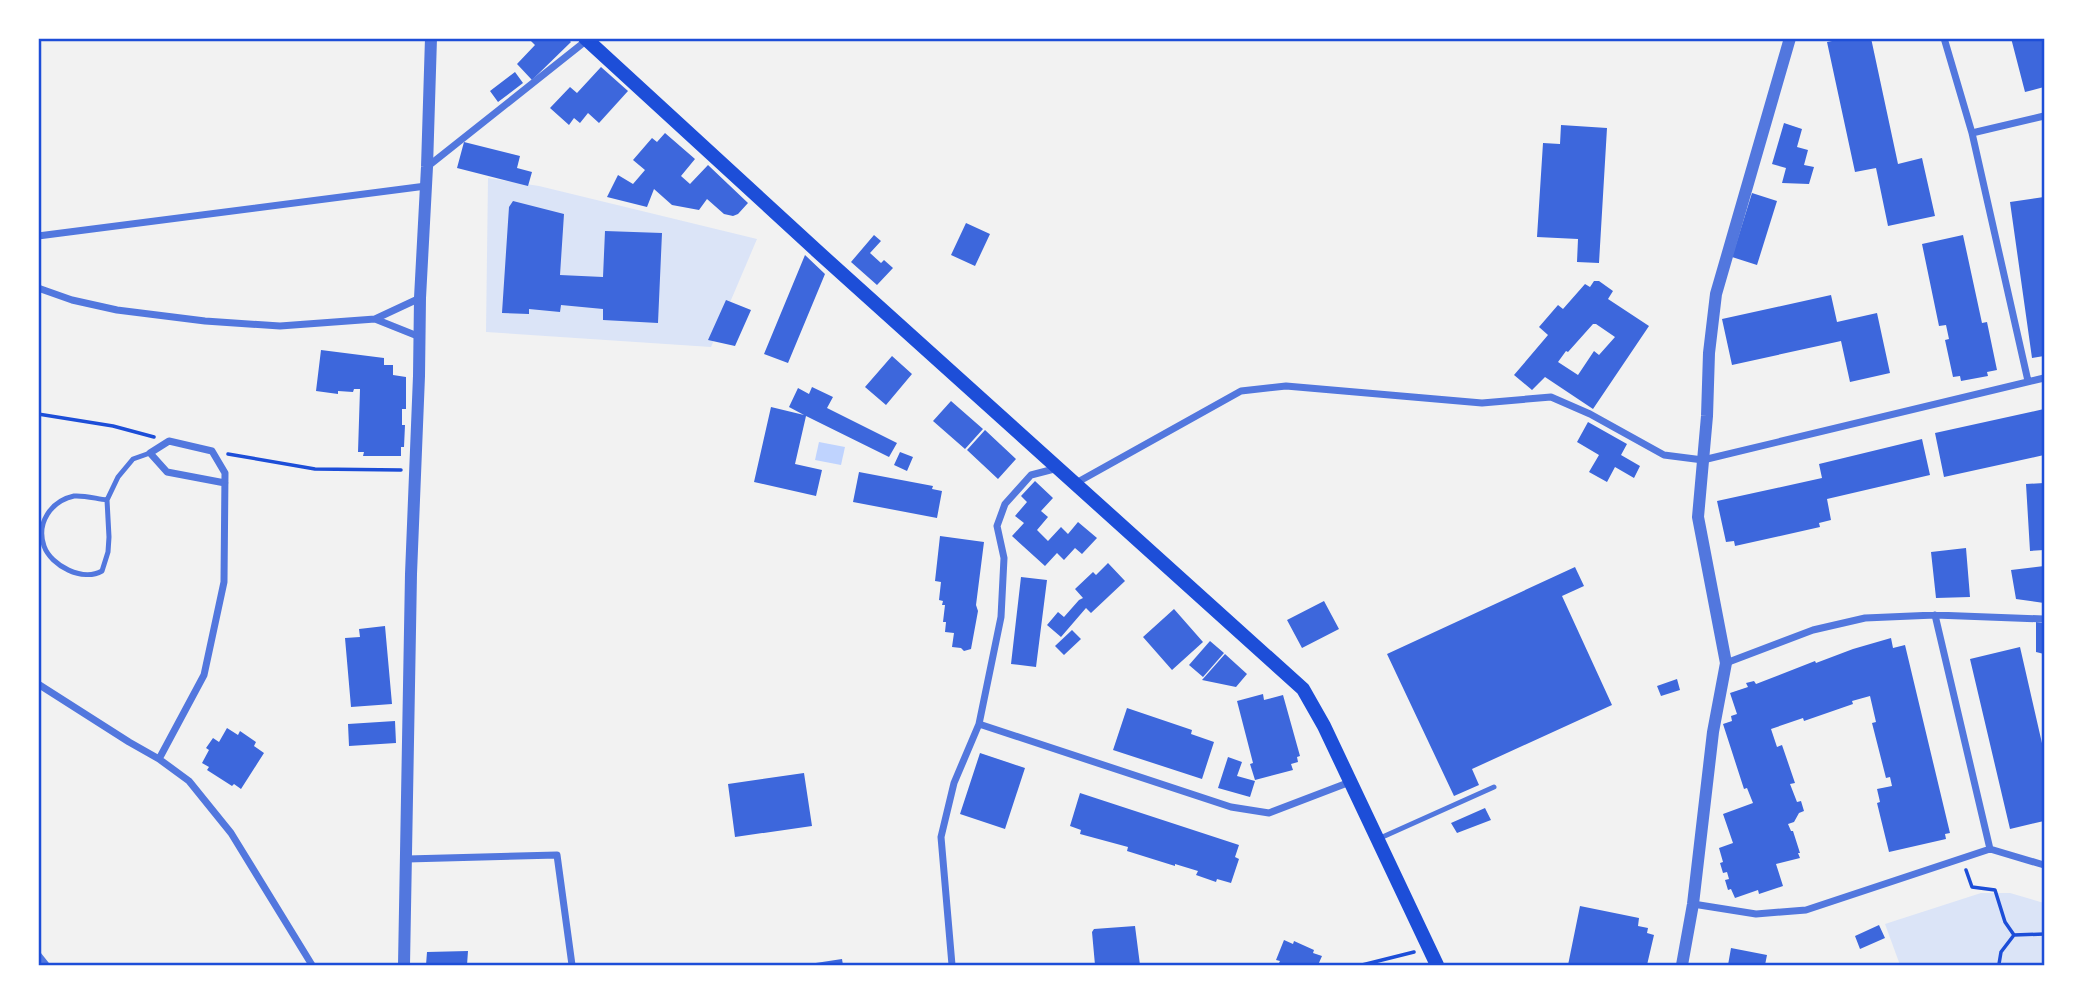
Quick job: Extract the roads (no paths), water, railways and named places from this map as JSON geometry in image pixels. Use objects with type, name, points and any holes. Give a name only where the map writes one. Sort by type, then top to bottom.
[{"type":"main road","points":[[586,39],[1303,689],[1437,965]]},
{"type":"street","points":[[404,965],[408,694],[431,38]]},
{"type":"street","points":[[431,68],[441,38]]},
{"type":"street","points":[[1682,965],[1693,904],[1713,732],[1726,663],[1698,517],[1707,416],[1709,353],[1716,294],[1790,38]]},
{"type":"street","points":[[1944,38],[1972,133],[2028,381]]},
{"type":"street","points":[[427,167],[586,39]]},
{"type":"street","points":[[1972,133],[2045,116]]},
{"type":"street","points":[[38,236],[426,186]]},
{"type":"street","points":[[38,288],[72,300],[117,310],[205,321],[280,326],[375,319],[420,298]]},
{"type":"street","points":[[375,319],[420,337]]},
{"type":"street","points":[[1076,483],[1241,391],[1286,386],[1482,403],[1551,397],[1590,414],[1664,456],[1703,460],[2045,378]]},
{"type":"street","points":[[159,759],[204,675],[225,582],[225,483],[225,473],[212,451],[169,441],[150,453],[167,472],[225,483]]},
{"type":"street","points":[[952,965],[941,837],[954,783],[979,724],[1001,617],[1004,558],[997,526],[1005,504],[1031,475],[1059,468]]},
{"type":"street","points":[[1726,663],[1814,630],[1866,618],[1935,615],[2045,619]]},
{"type":"street","points":[[1935,615],[1990,849]]},
{"type":"street","points":[[38,684],[159,759],[189,781],[231,832],[312,965]]},
{"type":"street","points":[[979,724],[1231,807],[1256,811],[1269,813],[1350,782]]},
{"type":"street","points":[[1693,904],[1756,914],[1806,910],[1990,849],[2045,865]]},
{"type":"street","points":[[407,859],[557,855],[572,965]]},
{"type":"street","points":[[38,955],[46,965]]},
{"type":"lane","points":[[107,500],[76,496],[62,501],[48,512],[42,530],[45,549],[70,572],[96,575],[102,571],[108,552],[107,500],[118,477],[133,459],[150,453]]},
{"type":"lane","points":[[1378,839],[1494,787]]},
{"type":"water","points":[[819,442],[845,447],[841,465],[815,460]]}]
